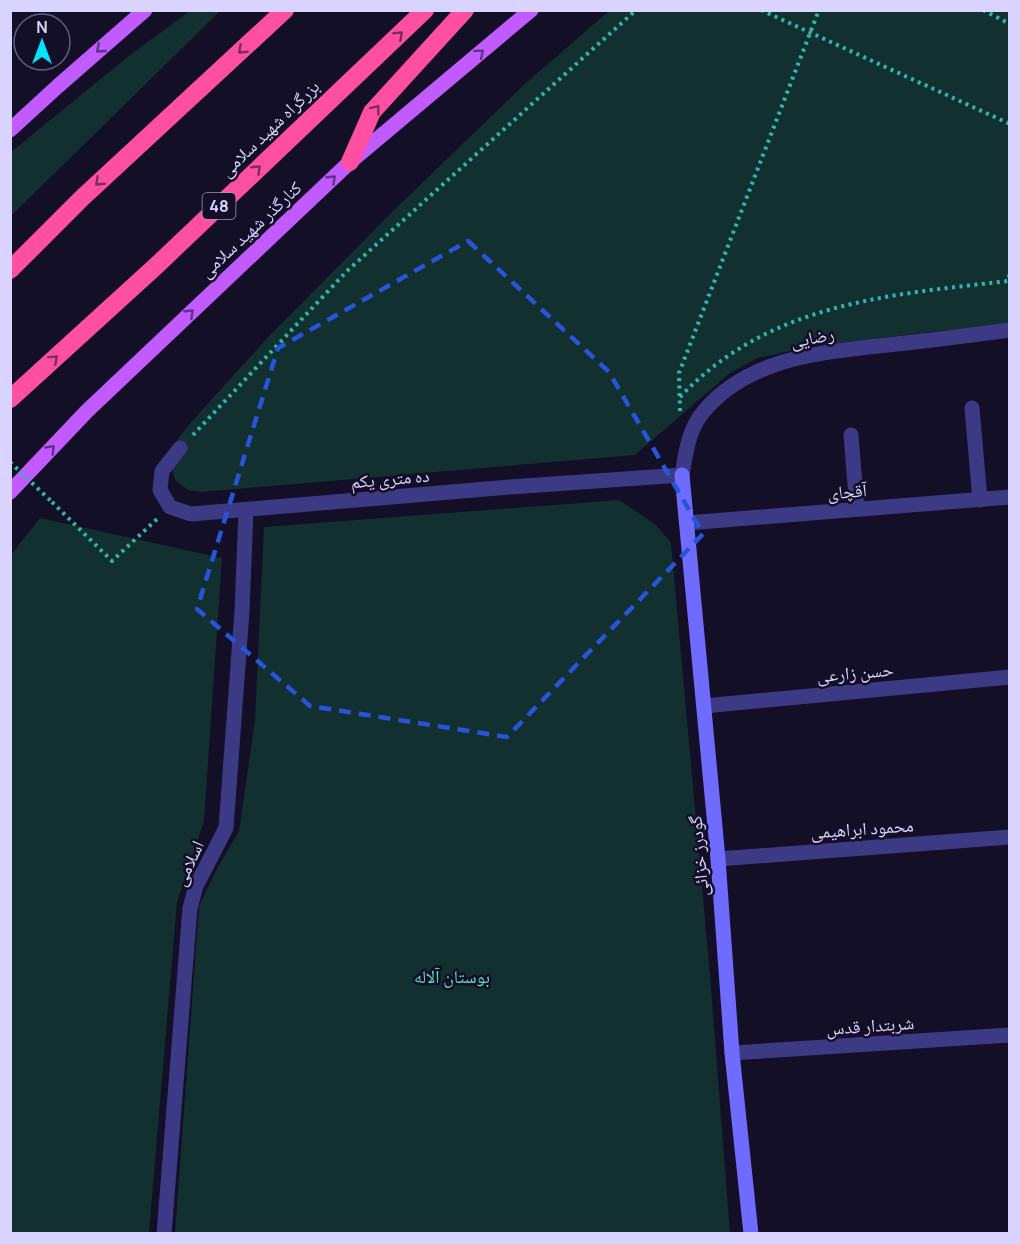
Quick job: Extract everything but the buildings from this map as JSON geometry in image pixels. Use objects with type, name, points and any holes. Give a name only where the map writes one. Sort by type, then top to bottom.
[{"type":"highway","points":[[10,270],[90,190],[285,10]]},
{"type":"highway","name":"بزرگراه شهید سلامی","points":[[10,399],[156,266],[425,10]]},
{"type":"highway","points":[[350,162],[372,112],[465,10]]},
{"type":"main road","points":[[10,130],[145,10]]},
{"type":"main road","name":"کنارگذر شهید سلامی","points":[[10,492],[87,411],[350,162],[531,10]]},
{"type":"street","name":"رضایی","points":[[682,475],[688,437],[704,412],[729,389],[761,369],[796,358],[1010,330]]},
{"type":"street","points":[[972,408],[980,500]]},
{"type":"street","points":[[851,435],[857,509]]},
{"type":"street","points":[[170,507],[160,490],[162,471],[180,448]]},
{"type":"street","name":"ده متری یکم","points":[[170,507],[191,514],[682,475]]},
{"type":"street","name":"گودرز خزائی","points":[[682,475],[718,859],[732,1053],[751,1233]]},
{"type":"street","name":"آقچای","points":[[687,523],[1010,497]]},
{"type":"street","name":"اسلامی","points":[[165,1233],[190,908],[196,886],[226,828],[242,611],[246,510]]},
{"type":"street","name":"حسن زارعی","points":[[704,706],[1010,677]]},
{"type":"street","name":"محمود ابراهیمی","points":[[718,859],[1010,837]]},
{"type":"street","name":"شربتدار قدس","points":[[732,1053],[1010,1035]]},
{"type":"path","points":[[180,448],[347,272],[636,10]]},
{"type":"path","points":[[760,10],[1010,124]]},
{"type":"path","points":[[680,419],[679,373],[819,10]]},
{"type":"path","points":[[983,10],[1010,24]]},
{"type":"path","points":[[680,397],[700,376],[744,344],[783,324],[843,305],[928,290],[1008,281],[1010,273]]},
{"type":"path","points":[[10,462],[112,561],[170,507]]},
{"type":"highlighted area","points":[[468,241],[609,372],[703,534],[507,737],[310,706],[197,609],[278,348]]},
{"type":"green space","points":[[190,11],[220,11],[11,216],[11,152],[130,55]]},
{"type":"green space","points":[[609,11],[1009,11],[1009,326],[947,330],[813,346],[758,358],[730,373],[635,455],[200,492],[188,490],[176,481],[171,468],[171,454],[177,440],[271,334],[396,208],[527,82]]},
{"type":"green space","name":"بوستان آلاله","points":[[619,500],[656,525],[671,543],[710,975],[730,1233],[175,1233],[199,906],[216,870],[239,831],[255,720],[264,527]]},
{"type":"green space","points":[[40,518],[222,558],[204,821],[177,902],[149,1233],[11,1233],[10,556]]}]
